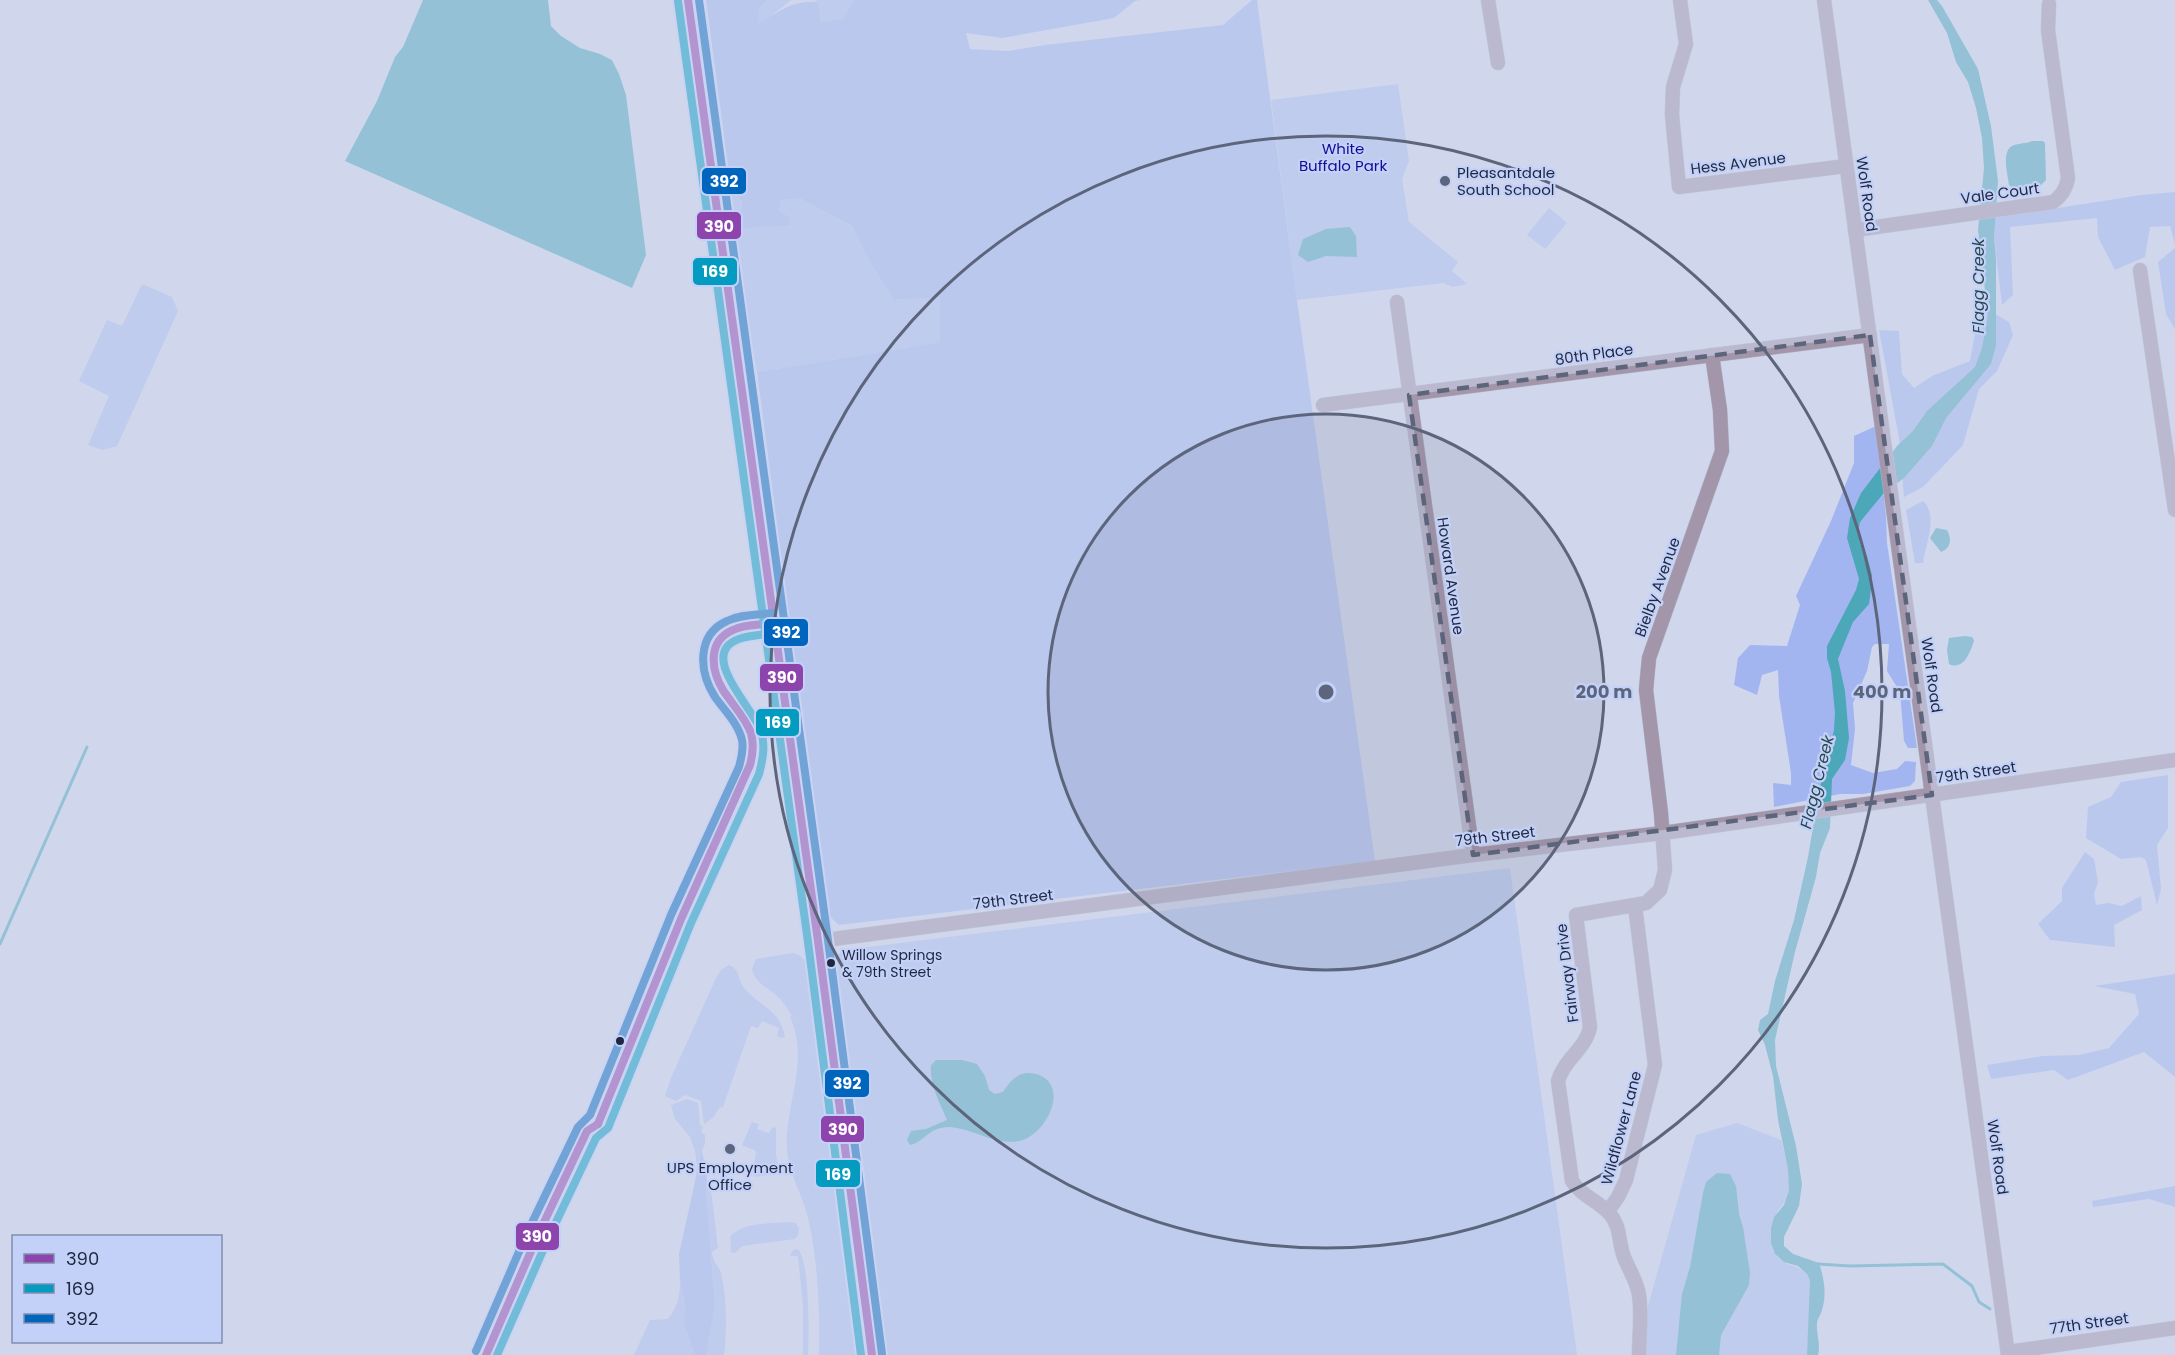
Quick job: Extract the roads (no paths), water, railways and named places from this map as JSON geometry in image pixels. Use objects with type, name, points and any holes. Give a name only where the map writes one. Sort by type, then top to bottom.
[{"type":"main road","points":[[688,0],[818,941],[872,1355]]},
{"type":"street","points":[[1488,0],[1498,63]]},
{"type":"street","name":"Hess Avenue","points":[[1680,0],[1686,44],[1673,87],[1671,115],[1679,187],[1846,166]]},
{"type":"street","name":"Wolf Road","points":[[1824,0],[2008,1353]]},
{"type":"street","name":"Vale Court","points":[[1855,230],[2053,202],[2060,198],[2067,187],[2068,178],[2048,30],[2049,4]]},
{"type":"street","points":[[2140,270],[2173,476],[2175,510]]},
{"type":"street","name":"Howard Avenue","points":[[1397,302],[1473,855]]},
{"type":"street","name":"80th Place","points":[[1323,405],[1869,335]]},
{"type":"street","name":"Bielby Avenue","points":[[1663,833],[1646,690],[1649,658],[1722,451],[1720,410],[1712,355]]},
{"type":"street","name":"79th Street","points":[[818,941],[1473,855],[1663,833],[2175,760]]},
{"type":"street","name":"Fairway Drive","points":[[1639,1355],[1640,1297],[1635,1279],[1624,1256],[1618,1226],[1608,1211],[1576,1187],[1572,1181],[1558,1081],[1563,1068],[1585,1042],[1590,1027],[1576,915],[1635,906],[1655,897],[1664,880],[1663,833]]},
{"type":"street","name":"Wildflower Lane","points":[[1608,1211],[1626,1180],[1655,1065],[1635,906]]},
{"type":"street","name":"77th Street","points":[[2008,1353],[2175,1328]]},
{"type":"waterway","points":[[0,944],[87,747]]},
{"type":"waterway","points":[[1818,1264],[1850,1266],[1943,1264],[1972,1286],[1979,1302],[1990,1309]]},
{"type":"place","name":"Pleasantdale South School","points":[[1445,181]]},
{"type":"place","name":"Willow Springs & 79th Street","points":[[831,963]]},
{"type":"place","name":"UPS Employment Office","points":[[730,1149]]},
{"type":"park label","name":"White Buffalo Park","points":[[1343,156]]},
{"type":"water label","name":"Flagg Creek","points":[[1978,286]]},
{"type":"water label","name":"Flagg Creek","points":[[1817,782]]}]
